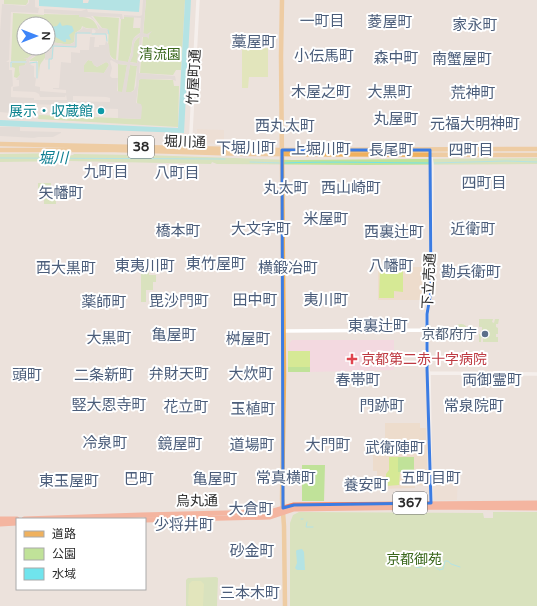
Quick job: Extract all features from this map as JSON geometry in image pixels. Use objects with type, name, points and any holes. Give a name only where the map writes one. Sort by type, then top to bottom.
[{"type":"highway","name":"烏丸通","points":[[146,520],[270,517],[294,505],[537,503]]},
{"type":"highway","name":"烏丸通","points":[[431,505],[537,508]]},
{"type":"highway","name":"烏丸通","points":[[53,518],[283,511]]},
{"type":"highway","points":[[0,519],[16,519]]},
{"type":"highway","points":[[0,524],[16,524]]},
{"type":"main road","points":[[282,0],[283,511],[285,606]]},
{"type":"main road","name":"堀川通","points":[[0,144],[69,145],[282,154],[537,154]]},
{"type":"main road","name":"堀川通","points":[[431,154],[537,149]]},
{"type":"main road","name":"堀川通","points":[[0,150],[190,151]]},
{"type":"street","name":"竹屋町通","points":[[190,151],[198,0]]},
{"type":"street","name":"下立売通","points":[[431,154],[431,291],[427,314],[431,505]]},
{"type":"street","points":[[283,331],[427,330]]},
{"type":"street","points":[[429,373],[537,374]]},
{"type":"highlighted area","points":[[282,150],[430,150],[431,291],[427,314],[427,368],[431,503],[294,505],[283,508]]},
{"type":"shaded area","points":[[29,0],[35,0],[35,7],[39,8],[38,13],[11,12],[9,60],[6,62],[9,62],[9,70],[12,70],[13,86],[11,87],[11,97],[34,98],[34,100],[67,100],[66,95],[65,97],[40,97],[39,94],[35,92],[13,91],[13,87],[19,86],[19,80],[16,80],[20,75],[19,66],[25,65],[27,59],[23,58],[35,56],[31,58],[29,62],[34,66],[34,77],[36,78],[35,86],[40,87],[40,91],[66,93],[66,90],[53,89],[59,88],[61,62],[71,63],[71,52],[80,53],[80,50],[89,50],[90,37],[95,37],[94,47],[105,45],[106,41],[109,45],[110,56],[112,59],[128,62],[133,39],[140,33],[141,18],[124,17],[124,15],[142,15],[143,0],[146,0],[143,33],[147,34],[152,31],[149,35],[149,39],[147,37],[142,37],[139,73],[175,76],[176,81],[170,79],[139,80],[136,103],[141,104],[142,107],[141,119],[118,118],[118,109],[85,108],[84,114],[82,114],[82,108],[59,107],[56,105],[29,104],[29,115],[0,112],[0,33],[2,4],[25,6],[29,3]],"holes":[[[140,37],[137,63],[130,62],[133,56],[134,43],[137,38]],[[88,60],[92,61],[97,67],[106,62],[109,65],[104,73],[84,72],[84,65]],[[111,60],[118,64],[127,65],[122,92],[117,91],[118,78],[112,78],[110,76],[112,68]],[[130,65],[137,66],[136,86],[132,92],[126,92]],[[73,96],[110,98],[110,102],[73,101]]]},
{"type":"shaded area","points":[[44,9],[81,11],[87,9],[88,12],[122,14],[123,19],[120,19],[120,17],[91,16],[96,22],[90,17],[79,17],[79,15],[44,13]]},
{"type":"shaded area","points":[[96,22],[101,28],[108,29],[109,34],[94,34],[96,31],[93,29],[92,34],[77,33],[76,47],[56,46],[56,43],[71,44],[74,42],[75,33],[83,27],[87,29],[93,28],[99,29]]},
{"type":"shaded area","points":[[45,56],[53,56],[53,59],[45,60]]},
{"type":"shaded area","points":[[0,127],[20,127],[20,131],[61,133],[53,137],[34,138],[0,136]]},
{"type":"shaded area","points":[[197,129],[224,130],[224,144],[200,143],[197,141]]},
{"type":"shaded area","points":[[378,267],[428,267],[426,300],[378,300]]},
{"type":"shaded area","name":"京都第二赤十字病院","points":[[292,340],[394,340],[394,370],[310,372],[310,351],[288,351],[289,344]]},
{"type":"shaded area","points":[[385,423],[420,423],[420,428],[426,428],[426,440],[385,440]]},
{"type":"shaded area","points":[[427,443],[427,486],[415,485],[415,488],[378,489],[377,471],[373,471],[373,454],[382,453],[383,449],[387,449],[387,444]]},
{"type":"shaded area","points":[[440,471],[458,471],[457,500],[434,500],[434,478],[440,478]]},
{"type":"green space","points":[[4,0],[28,0],[28,2],[26,5],[4,4]]},
{"type":"green space","name":"清流園","points":[[146,0],[185,0],[181,70],[176,70],[173,75],[140,73]]},
{"type":"green space","points":[[13,13],[79,15],[79,17],[89,18],[97,26],[98,29],[86,28],[82,26],[81,29],[75,33],[74,42],[71,44],[56,43],[56,16],[16,16],[16,56],[31,56],[26,61],[11,61]]},
{"type":"green space","points":[[93,16],[119,18],[116,60],[110,55],[108,47],[108,29],[102,28]]},
{"type":"green space","points":[[124,17],[134,17],[133,28],[140,28],[140,33],[132,41],[128,62],[118,61],[121,19],[124,19]]},
{"type":"green space","points":[[140,37],[137,63],[130,62],[135,41]]},
{"type":"green space","points":[[242,47],[268,48],[268,77],[249,77],[248,88],[242,88]]},
{"type":"green space","points":[[36,56],[45,56],[40,65],[39,79],[38,61],[29,61]]},
{"type":"green space","points":[[88,60],[92,61],[97,67],[106,62],[109,65],[104,73],[84,72],[84,65]]},
{"type":"green space","points":[[12,63],[26,63],[24,66],[19,67],[20,75],[17,78],[14,77],[15,68],[12,67]]},
{"type":"green space","points":[[118,64],[127,65],[123,92],[118,92]]},
{"type":"green space","points":[[130,65],[137,66],[134,90],[131,92],[125,92]]},
{"type":"green space","points":[[140,79],[173,80],[174,86],[179,86],[178,127],[38,119],[39,115],[141,119],[137,102]]},
{"type":"green space","points":[[65,153],[66,156],[74,154],[138,155],[139,157],[142,157],[144,155],[292,160],[537,158],[537,164],[360,165],[217,164],[212,162],[211,164],[69,161],[0,162],[0,154]]},
{"type":"green space","points":[[38,183],[51,183],[51,198],[56,199],[56,204],[44,204],[44,194],[38,194]]},
{"type":"green space","points":[[380,267],[403,268],[403,292],[394,291],[394,298],[379,298]]},
{"type":"green space","points":[[141,268],[149,268],[149,275],[156,275],[156,282],[153,282],[153,290],[146,290],[146,302],[141,302]]},
{"type":"green space","points":[[479,319],[493,319],[492,322],[494,323],[495,319],[499,319],[498,324],[496,324],[496,327],[498,328],[498,334],[496,334],[496,337],[498,337],[498,342],[483,342],[483,338],[481,338],[481,342],[479,342],[479,334],[482,334],[482,327],[479,327]]},
{"type":"green space","points":[[461,324],[466,326],[468,331],[466,336],[461,338],[456,336],[454,331],[456,326]]},
{"type":"green space","points":[[288,351],[310,351],[310,372],[288,372]]},
{"type":"green space","points":[[288,351],[310,351],[310,367],[288,367]]},
{"type":"green space","points":[[389,457],[398,457],[398,472],[400,472],[399,485],[386,486],[386,474],[389,470]]},
{"type":"green space","points":[[398,457],[414,457],[414,472],[398,472]]},
{"type":"green space","points":[[302,465],[325,465],[324,501],[302,501]]},
{"type":"green space","name":"京都御苑","points":[[299,512],[483,513],[484,518],[493,518],[493,512],[537,512],[537,606],[290,606],[290,523],[293,515]]},
{"type":"green space","points":[[188,578],[218,578],[217,606],[186,606],[186,580]]},
{"type":"green space","points":[[192,581],[201,581],[204,584],[203,606],[190,606],[188,604],[189,584]]},
{"type":"water","points":[[39,0],[83,0],[83,3],[88,3],[89,0],[140,0],[139,12],[39,6]]},
{"type":"water","points":[[185,0],[191,0],[184,133],[0,126],[0,120],[178,128]]},
{"type":"water","points":[[60,22],[62,26],[72,26],[74,31],[69,35],[71,40],[66,39],[66,42],[64,42],[56,37],[57,26]]},
{"type":"water","points":[[302,549],[304,552],[305,570],[297,570],[295,568],[297,563],[296,551]]},
{"type":"waterway","points":[[108,30],[109,34]]},
{"type":"waterway","points":[[49,69],[49,59],[52,59],[53,46],[76,47],[76,33],[90,33]]},
{"type":"waterway","points":[[92,34],[106,34],[107,41]]},
{"type":"waterway","points":[[11,67],[11,62],[26,62]]},
{"type":"waterway","points":[[30,63],[37,62],[37,78]]},
{"type":"waterway","name":"堀川","points":[[0,158],[225,159]]},
{"type":"waterway","name":"堀川","points":[[434,163],[506,161],[537,162]]},
{"type":"waterway","name":"堀川","points":[[250,162],[281,163]]},
{"type":"waterway","name":"堀川","points":[[284,163],[431,163]]},
{"type":"waterway","points":[[307,522],[306,527],[313,527]]},
{"type":"waterway","points":[[416,567],[421,568],[426,561],[430,561],[439,570],[443,569],[445,561],[460,567]]},
{"type":"place","name":"展示・収蔵館","points":[[101,111]]},
{"type":"place","name":"京都府庁","points":[[485,334]]},
{"type":"place","name":"京都第二赤十字病院","points":[[352,359]]},
{"type":"district","name":"一町目","points":[[322,21]]},
{"type":"district","name":"菱屋町","points":[[390,22]]},
{"type":"district","name":"家永町","points":[[475,25]]},
{"type":"district","name":"藁屋町","points":[[254,42]]},
{"type":"district","name":"小伝馬町","points":[[324,56]]},
{"type":"district","name":"森中町","points":[[396,58]]},
{"type":"district","name":"南蟹屋町","points":[[462,59]]},
{"type":"district","name":"木屋之町","points":[[321,92]]},
{"type":"district","name":"大黒町","points":[[390,92]]},
{"type":"district","name":"荒神町","points":[[473,93]]},
{"type":"district","name":"丸屋町","points":[[396,119]]},
{"type":"district","name":"元福大明神町","points":[[475,124]]},
{"type":"district","name":"西丸太町","points":[[285,126]]},
{"type":"district","name":"下堀川町","points":[[246,148]]},
{"type":"district","name":"上堀川町","points":[[321,149]]},
{"type":"district","name":"長尾町","points":[[391,150]]},
{"type":"district","name":"四町目","points":[[471,150]]},
{"type":"district","name":"九町目","points":[[106,172]]},
{"type":"district","name":"八町目","points":[[177,173]]},
{"type":"district","name":"四町目","points":[[484,183]]},
{"type":"district","name":"丸太町","points":[[286,188]]},
{"type":"district","name":"西山崎町","points":[[351,188]]},
{"type":"district","name":"矢幡町","points":[[61,193]]},
{"type":"district","name":"米屋町","points":[[326,219]]},
{"type":"district","name":"大文字町","points":[[261,229]]},
{"type":"district","name":"近衛町","points":[[473,229]]},
{"type":"district","name":"橋本町","points":[[178,231]]},
{"type":"district","name":"西裏辻町","points":[[394,232]]},
{"type":"district","name":"東竹屋町","points":[[216,264]]},
{"type":"district","name":"東夷川町","points":[[145,266]]},
{"type":"district","name":"八幡町","points":[[391,266]]},
{"type":"district","name":"西大黒町","points":[[66,268]]},
{"type":"district","name":"横鍛冶町","points":[[288,268]]},
{"type":"district","name":"勘兵衛町","points":[[471,272]]},
{"type":"district","name":"田中町","points":[[255,300]]},
{"type":"district","name":"夷川町","points":[[326,300]]},
{"type":"district","name":"毘沙門町","points":[[179,301]]},
{"type":"district","name":"薬師町","points":[[104,302]]},
{"type":"district","name":"東裏辻町","points":[[378,326]]},
{"type":"district","name":"亀屋町","points":[[174,335]]},
{"type":"district","name":"大黒町","points":[[109,338]]},
{"type":"district","name":"桝屋町","points":[[248,339]]},
{"type":"district","name":"弁財天町","points":[[179,374]]},
{"type":"district","name":"大炊町","points":[[251,374]]},
{"type":"district","name":"頭町","points":[[27,375]]},
{"type":"district","name":"二条新町","points":[[104,375]]},
{"type":"district","name":"春帯町","points":[[358,380]]},
{"type":"district","name":"両御霊町","points":[[492,380]]},
{"type":"district","name":"竪大恩寺町","points":[[109,405]]},
{"type":"district","name":"門跡町","points":[[382,406]]},
{"type":"district","name":"常泉院町","points":[[474,406]]},
{"type":"district","name":"花立町","points":[[186,407]]},
{"type":"district","name":"玉植町","points":[[253,409]]},
{"type":"district","name":"冷泉町","points":[[105,443]]},
{"type":"district","name":"鏡屋町","points":[[180,444]]},
{"type":"district","name":"道場町","points":[[252,445]]},
{"type":"district","name":"大門町","points":[[328,445]]},
{"type":"district","name":"武衛陣町","points":[[395,448]]},
{"type":"district","name":"常真横町","points":[[286,478]]},
{"type":"district","name":"五町目町","points":[[431,478]]},
{"type":"district","name":"巴町","points":[[139,479]]},
{"type":"district","name":"亀屋町","points":[[215,479]]},
{"type":"district","name":"東玉屋町","points":[[69,481]]},
{"type":"district","name":"養安町","points":[[366,485]]},
{"type":"district","name":"大倉町","points":[[251,509]]},
{"type":"district","name":"少将井町","points":[[184,525]]},
{"type":"district","name":"砂金町","points":[[252,551]]},
{"type":"district","name":"三本木町","points":[[250,593]]}]
